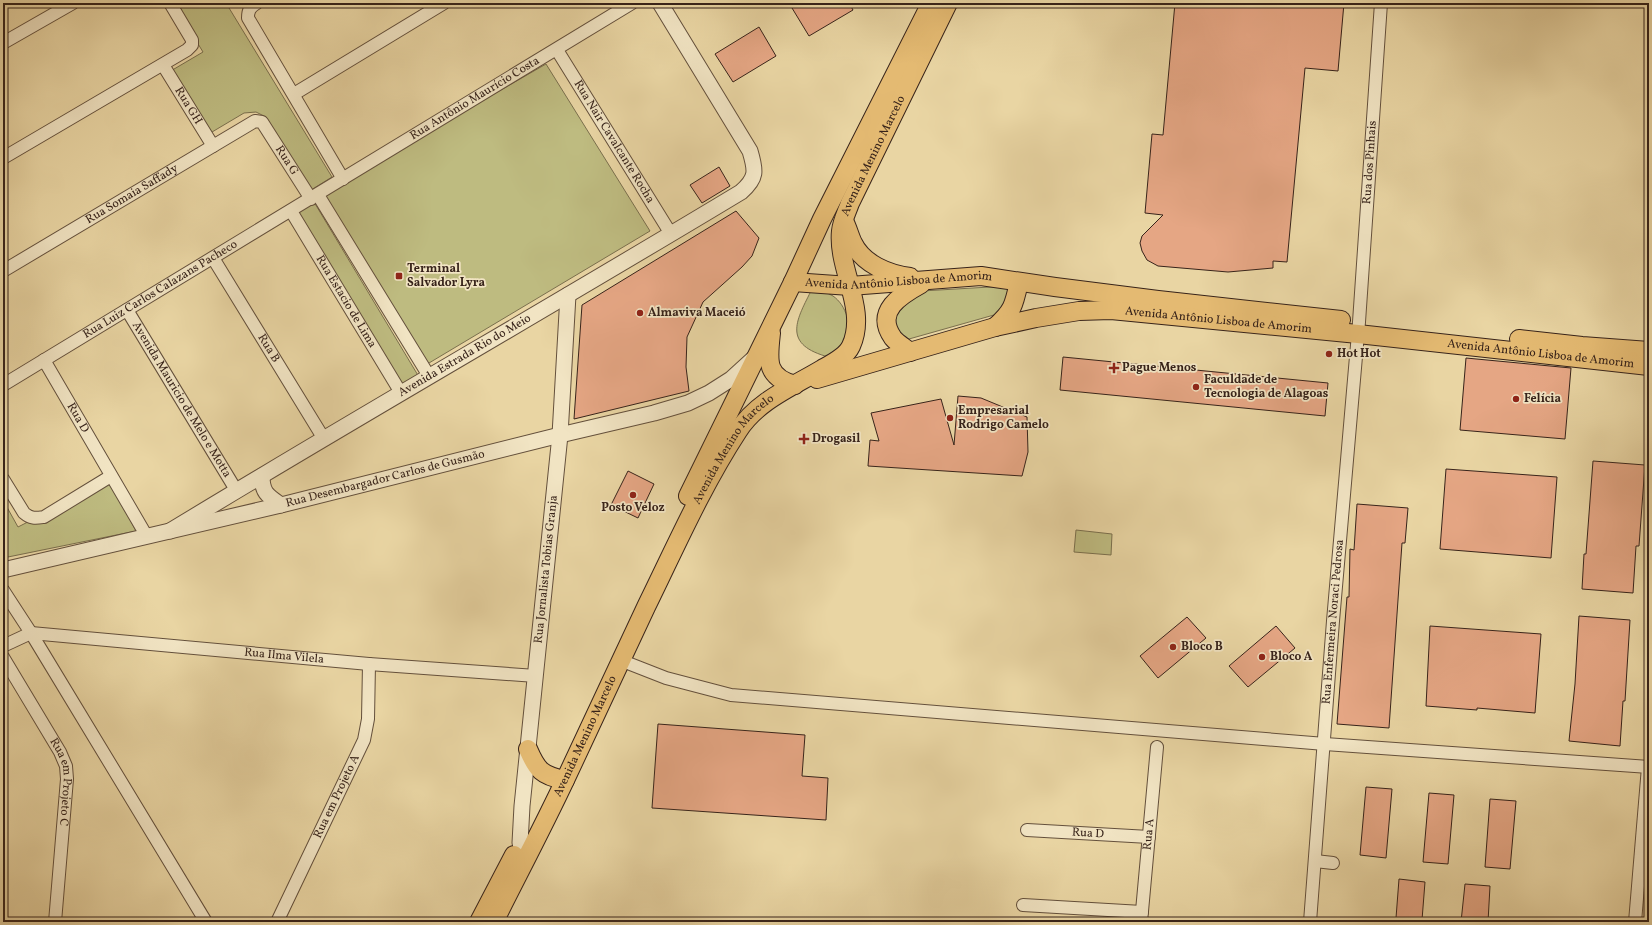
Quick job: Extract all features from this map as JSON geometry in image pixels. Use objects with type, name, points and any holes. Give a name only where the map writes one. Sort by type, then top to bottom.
[{"type":"main road","name":"Avenida Menino Marcelo","points":[[494,922],[755,358],[793,282],[822,219],[931,3]]},
{"type":"main road","name":"Avenida Menino Marcelo","points":[[479,922],[520,842],[559,779],[714,472],[739,428],[750,415],[769,400],[850,350],[855,337],[856,322],[841,243],[841,230],[844,219],[948,3]]},
{"type":"main road","points":[[844,219],[853,244],[872,264],[888,272],[932,281]]},
{"type":"main road","name":"Avenida Antônio Lisboa de Amorim","points":[[793,282],[850,286],[932,281],[981,276],[1649,366]]},
{"type":"main road","points":[[910,352],[894,339],[889,331],[887,318],[890,307],[902,294],[932,281]]},
{"type":"main road","points":[[995,327],[1007,316],[1015,303],[1019,282]]},
{"type":"main road","name":"Avenida Antônio Lisboa de Amorim","points":[[795,385],[995,327],[1079,311],[1111,310],[1649,351]]},
{"type":"main road","points":[[771,326],[769,363],[772,371],[777,378],[795,385]]},
{"type":"main road","points":[[528,749],[539,770],[559,779]]},
{"type":"street","points":[[3,43],[73,3]]},
{"type":"street","points":[[3,158],[187,50],[192,45],[192,40],[170,3]]},
{"type":"street","points":[[257,3],[250,7],[248,11],[248,18],[343,179]]},
{"type":"street","points":[[294,94],[444,3]]},
{"type":"street","name":"Rua Antônio Maurício Costa","points":[[314,197],[632,3]]},
{"type":"street","name":"Avenida Estrada Rio do Meio","points":[[170,530],[428,376],[671,234],[741,192],[750,184],[754,175],[754,164],[750,151],[660,3]]},
{"type":"street","name":"Rua dos Pinhais","points":[[1358,328],[1381,3]]},
{"type":"street","name":"Rua Nair Cavalcante Rocha","points":[[557,50],[671,234]]},
{"type":"street","name":"Rua GH","points":[[163,65],[213,146]]},
{"type":"street","name":"Rua Somaia Saffady","points":[[3,270],[255,121],[262,122]]},
{"type":"street","name":"Rua G","points":[[262,122],[314,197],[428,376]]},
{"type":"street","name":"Rua Luiz Carlos Calazans Pacheco","points":[[3,385],[314,197]]},
{"type":"street","name":"Rua Estacio de Lima","points":[[291,211],[401,393]]},
{"type":"street","name":"Rua B","points":[[214,258],[324,439]]},
{"type":"street","name":"Rua Jornalista Tobias Granja","points":[[520,842],[522,806],[560,435],[568,295]]},
{"type":"street","name":"Avenida Mauricio de Melo e Motta","points":[[127,310],[236,490]]},
{"type":"street","name":"Rua Enfermeira Noraci Pedrosa","points":[[1310,922],[1325,744],[1333,621],[1358,328]]},
{"type":"street","name":"Rua Desembargador Carlos de Gusmão","points":[[3,570],[146,535],[281,505],[560,435],[643,416],[688,403],[710,393],[731,379],[755,358]]},
{"type":"street","name":"Rua D","points":[[44,360],[146,535]]},
{"type":"street","points":[[3,479],[24,513],[29,518],[36,518],[44,517],[111,476]]},
{"type":"street","points":[[262,476],[265,492],[281,505]]},
{"type":"street","points":[[3,590],[31,633],[206,922]]},
{"type":"street","points":[[3,646],[31,633]]},
{"type":"street","name":"Rua Ilma Vilela","points":[[31,633],[370,664],[536,676]]},
{"type":"street","name":"Rua em Projeto C","points":[[3,657],[60,752],[66,766],[67,779],[55,922]]},
{"type":"street","points":[[620,660],[666,678],[731,695],[1325,744],[1648,767],[1634,922]]},
{"type":"street","name":"Rua em Projeto A","points":[[277,922],[364,740],[368,719],[370,664]]},
{"type":"street","name":"Rua A","points":[[1142,917],[1157,747]]},
{"type":"street","name":"Rua D","points":[[1027,830],[1150,837]]},
{"type":"street","points":[[1315,861],[1334,863]]},
{"type":"street","points":[[1023,905],[1142,917]]},
{"type":"shaded area","points":[[173,3],[226,3],[332,177],[311,190],[266,117],[256,112],[244,113],[207,135],[169,72],[203,52]]},
{"type":"shaded area","points":[[546,64],[650,231],[424,366],[322,193]]},
{"type":"shaded area","points":[[314,202],[419,377],[403,386],[298,211]]},
{"type":"shaded area","points":[[1007,286],[1011,294],[1001,313],[909,339],[894,333],[892,313],[922,291]]},
{"type":"shaded area","points":[[812,289],[833,296],[845,310],[847,316],[848,329],[845,341],[836,350],[825,356],[811,351],[798,337],[798,320]]},
{"type":"shaded area","points":[[111,483],[136,531],[3,558],[3,500],[18,527],[65,503]]},
{"type":"shaded area","points":[[1076,530],[1112,534],[1111,555],[1074,552]]},
{"type":"building","points":[[800,3],[849,3],[853,10],[809,36],[792,8]]},
{"type":"building","points":[[1175,3],[1344,3],[1338,71],[1305,68],[1287,262],[1273,261],[1273,268],[1228,272],[1158,266],[1147,260],[1142,251],[1140,243],[1142,236],[1163,215],[1145,213],[1152,134],[1163,135]]},
{"type":"building","points":[[759,27],[776,56],[733,82],[715,54]]},
{"type":"building","points":[[719,167],[730,186],[702,203],[690,185]]},
{"type":"building","name":"Almaviva Maceió","points":[[736,211],[759,238],[752,256],[703,302],[687,337],[686,367],[689,391],[574,419],[582,305]]},
{"type":"building","points":[[1063,357],[1328,383],[1325,416],[1060,390]]},
{"type":"building","name":"Felícia","points":[[1466,358],[1571,368],[1565,439],[1460,430]]},
{"type":"building","points":[[958,396],[981,398],[1027,417],[1028,452],[1022,476],[868,466],[870,440],[879,441],[871,413],[941,399],[954,445]]},
{"type":"building","points":[[1593,461],[1645,465],[1639,546],[1636,546],[1633,593],[1582,589]]},
{"type":"building","points":[[1446,469],[1557,477],[1551,558],[1440,549]]},
{"type":"building","name":"Posto Veloz","points":[[628,471],[654,484],[638,518],[611,505]]},
{"type":"building","points":[[1357,504],[1408,508],[1405,543],[1402,543],[1389,728],[1337,724],[1347,597],[1349,597],[1350,549],[1354,550]]},
{"type":"building","points":[[1579,616],[1630,620],[1625,701],[1623,701],[1620,746],[1569,741],[1575,684]]},
{"type":"building","name":"Bloco B","points":[[1187,617],[1206,638],[1158,678],[1140,656]]},
{"type":"building","name":"Bloco A","points":[[1276,626],[1295,648],[1248,687],[1229,666]]},
{"type":"building","points":[[1430,626],[1541,634],[1535,713],[1477,708],[1477,710],[1426,706]]},
{"type":"building","points":[[658,724],[805,735],[802,776],[828,778],[826,820],[652,808]]},
{"type":"building","points":[[1366,787],[1392,789],[1386,858],[1360,855]]},
{"type":"building","points":[[1429,793],[1454,795],[1448,864],[1423,862]]},
{"type":"building","points":[[1490,799],[1516,801],[1510,869],[1485,867]]},
{"type":"building","points":[[1399,879],[1425,882],[1422,920],[1419,920],[1419,922],[1405,922],[1405,919],[1396,918]]},
{"type":"building","points":[[1465,884],[1490,886],[1488,922],[1461,922]]},
{"type":"place","name":"Terminal Salvador Lyra","points":[[399,276]]},
{"type":"place","name":"Almaviva Maceió","points":[[640,313]]},
{"type":"place","name":"Hot Hot","points":[[1329,354]]},
{"type":"place","name":"Pague Menos","points":[[1114,368]]},
{"type":"place","name":"Faculdade de Tecnologia de Alagoas","points":[[1196,387]]},
{"type":"place","name":"Felícia","points":[[1516,399]]},
{"type":"place","name":"Empresarial Rodrigo Camelo","points":[[950,418]]},
{"type":"place","name":"Drogasil","points":[[804,439]]},
{"type":"place","name":"Posto Veloz","points":[[633,495]]},
{"type":"place","name":"Bloco B","points":[[1173,647]]},
{"type":"place","name":"Bloco A","points":[[1262,657]]}]
